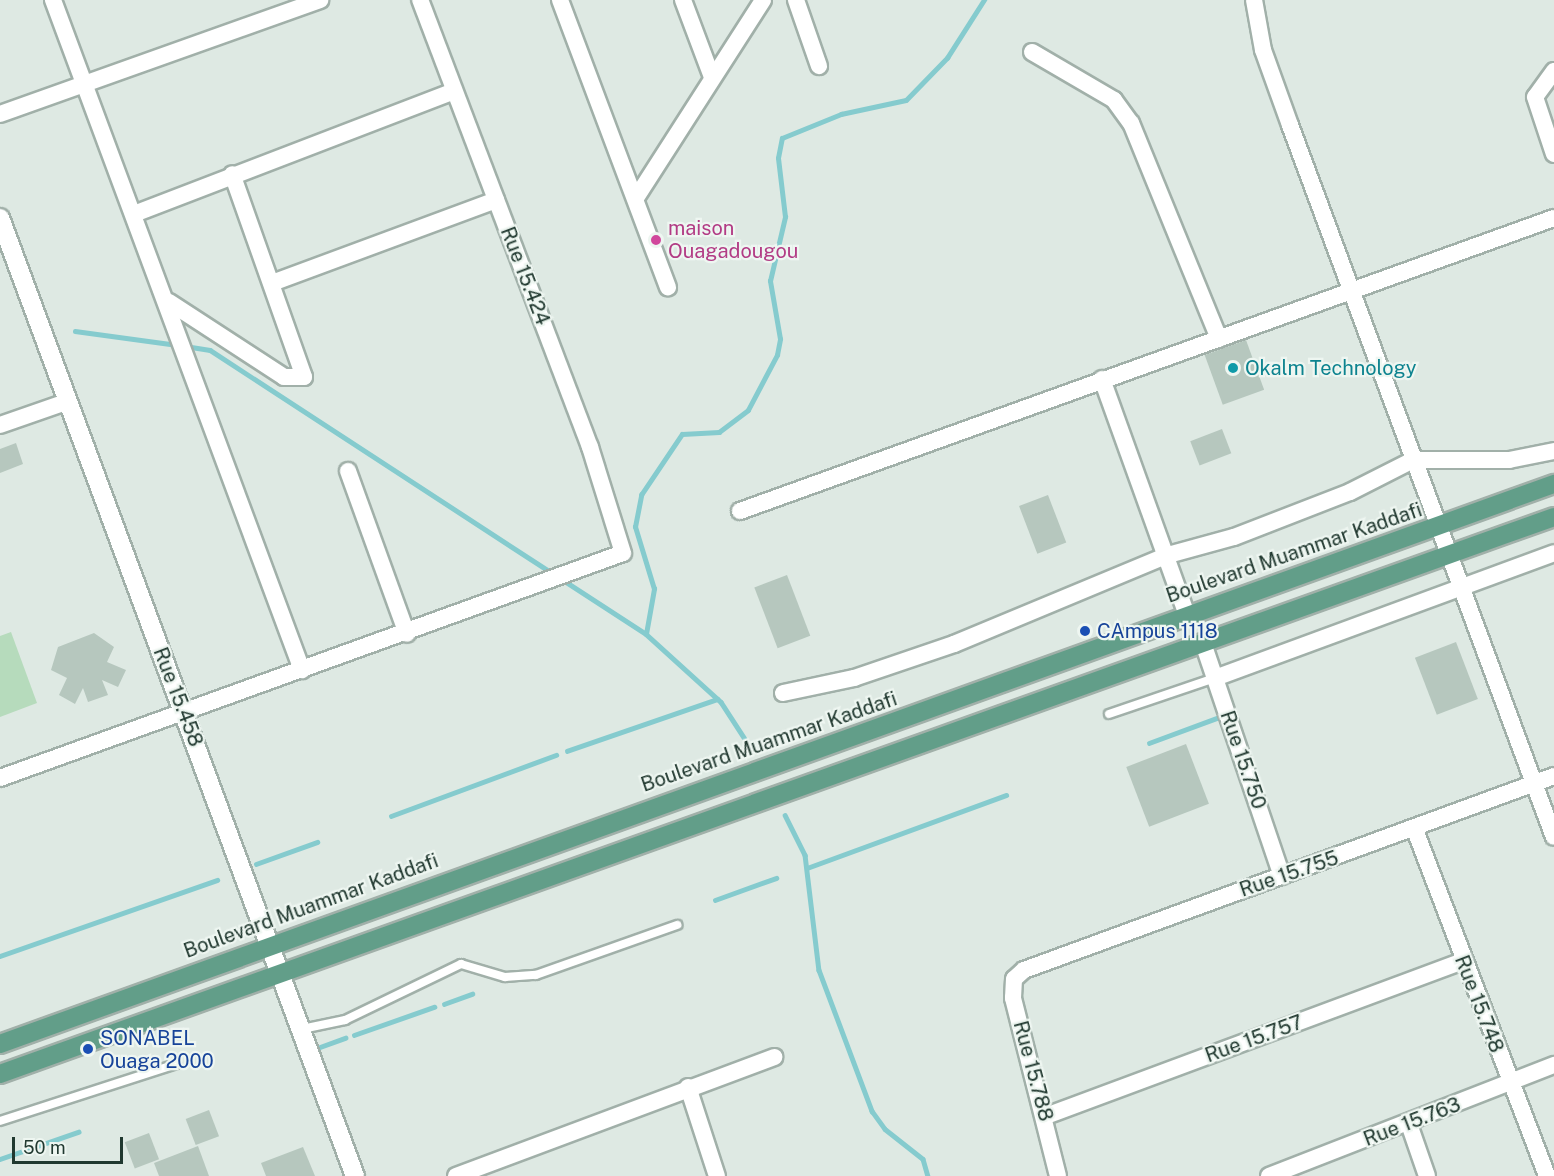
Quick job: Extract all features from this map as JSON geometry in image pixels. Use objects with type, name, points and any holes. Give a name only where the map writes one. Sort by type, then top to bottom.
[{"type":"main road","name":"Rue 15.458","points":[[0,218],[66,402],[281,970],[355,1176]]},
{"type":"main road","name":"Boulevard Muammar Kaddafi","points":[[0,1044],[271,944],[1554,484]]},
{"type":"main road","points":[[0,1074],[281,970],[1203,644],[1554,517]]},
{"type":"street","points":[[52,0],[82,84],[169,302],[302,670]]},
{"type":"street","points":[[0,114],[320,0]]},
{"type":"street","name":"Rue 15.424","points":[[407,634],[623,553],[496,200],[452,92],[420,0]]},
{"type":"street","points":[[560,0],[668,287]]},
{"type":"street","points":[[683,0],[712,77]]},
{"type":"street","points":[[636,198],[763,0]]},
{"type":"street","points":[[796,0],[819,66]]},
{"type":"street","points":[[1254,0],[1263,50],[1554,837]]},
{"type":"street","points":[[1032,52],[1114,100],[1131,123],[1219,339]]},
{"type":"street","points":[[1554,71],[1534,98],[1554,154]]},
{"type":"street","points":[[134,214],[232,174],[452,92]]},
{"type":"street","points":[[169,302],[284,377],[301,379],[304,374],[232,174]]},
{"type":"street","points":[[272,283],[496,200]]},
{"type":"street","points":[[740,511],[1554,218]]},
{"type":"street","points":[[1102,379],[1168,555],[1187,615]]},
{"type":"street","points":[[0,425],[66,402]]},
{"type":"street","points":[[783,693],[854,678],[954,644],[1168,555],[1234,537],[1413,460],[1509,460],[1554,452]]},
{"type":"street","points":[[0,778],[407,634],[348,471]]},
{"type":"street","points":[[1215,678],[1554,553]]},
{"type":"street","name":"Rue 15.750","points":[[1203,644],[1282,876]]},
{"type":"street","name":"Rue 15.755","points":[[1024,969],[1415,830],[1554,776]]},
{"type":"street","name":"Rue 15.748","points":[[1415,830],[1462,961],[1547,1176]]},
{"type":"street","name":"Rue 15.757","points":[[1046,1116],[1462,961]]},
{"type":"street","name":"Rue 15.788","points":[[1024,969],[1014,979],[1013,998],[1046,1116],[1058,1176]]},
{"type":"street","points":[[456,1176],[488,1170],[688,1087],[774,1057]]},
{"type":"street","name":"Rue 15.763","points":[[1269,1176],[1294,1172],[1554,1065]]},
{"type":"street","points":[[688,1087],[717,1176]]},
{"type":"street","points":[[1408,1124],[1427,1176]]},
{"type":"lane","points":[[1109,714],[1215,678]]},
{"type":"lane","points":[[302,1029],[345,1020],[461,964],[505,977],[536,975],[676,924]]},
{"type":"lane","points":[[0,1121],[176,1064]]},
{"type":"green space","points":[[11,632],[37,703],[0,717],[0,636]]},
{"type":"building","name":"Okalm Technology","points":[[1246,340],[1264,390],[1223,405],[1205,355]]},
{"type":"building","points":[[1222,429],[1231,453],[1200,465],[1190,441]]},
{"type":"building","points":[[16,443],[23,464],[0,473],[0,449]]},
{"type":"building","points":[[1048,495],[1066,543],[1037,554],[1019,506]]},
{"type":"building","points":[[787,575],[810,636],[778,648],[754,588]]},
{"type":"building","points":[[94,633],[114,647],[107,662],[126,670],[118,687],[102,680],[108,695],[88,702],[83,688],[75,704],[59,695],[67,678],[51,670],[58,647]]},
{"type":"building","points":[[1456,642],[1478,699],[1437,715],[1415,658]]},
{"type":"building","points":[[1186,744],[1209,804],[1149,827],[1126,767]]},
{"type":"building","points":[[209,1110],[219,1136],[196,1145],[186,1119]]},
{"type":"building","points":[[149,1133],[159,1159],[135,1168],[125,1142]]},
{"type":"building","points":[[198,1146],[209,1176],[159,1176],[154,1163]]},
{"type":"building","points":[[303,1147],[315,1176],[266,1176],[261,1163]]},
{"type":"waterway","points":[[646,634],[654,589],[635,527],[641,495],[682,434],[719,432],[748,410],[777,355],[780,339],[770,281],[785,217],[778,158],[782,138],[841,114],[906,100],[947,58],[984,0]]},
{"type":"waterway","points":[[75,331],[177,345]]},
{"type":"waterway","points":[[185,346],[210,350],[554,574]]},
{"type":"waterway","points":[[563,580],[646,634],[721,702],[747,742]]},
{"type":"waterway","points":[[567,751],[717,699]]},
{"type":"waterway","points":[[1149,743],[1217,718]]},
{"type":"waterway","points":[[391,816],[556,755]]},
{"type":"waterway","points":[[807,868],[1006,795]]},
{"type":"waterway","points":[[785,815],[805,855],[819,970],[872,1111],[885,1129],[923,1159],[928,1176]]},
{"type":"waterway","points":[[256,864],[317,842]]},
{"type":"waterway","points":[[715,900],[776,878]]},
{"type":"waterway","points":[[0,956],[217,880]]},
{"type":"waterway","points":[[444,1004],[472,994]]},
{"type":"waterway","points":[[354,1035],[434,1007]]},
{"type":"waterway","points":[[320,1047],[345,1038]]},
{"type":"waterway","points":[[0,1159],[78,1132]]},
{"type":"place","name":"maison Ouagadougou","points":[[656,240]]},
{"type":"place","name":"Okalm Technology","points":[[1233,368]]},
{"type":"place","name":"CAmpus 1118","points":[[1085,631]]},
{"type":"place","name":"SONABEL Ouaga 2000","points":[[88,1049]]}]
